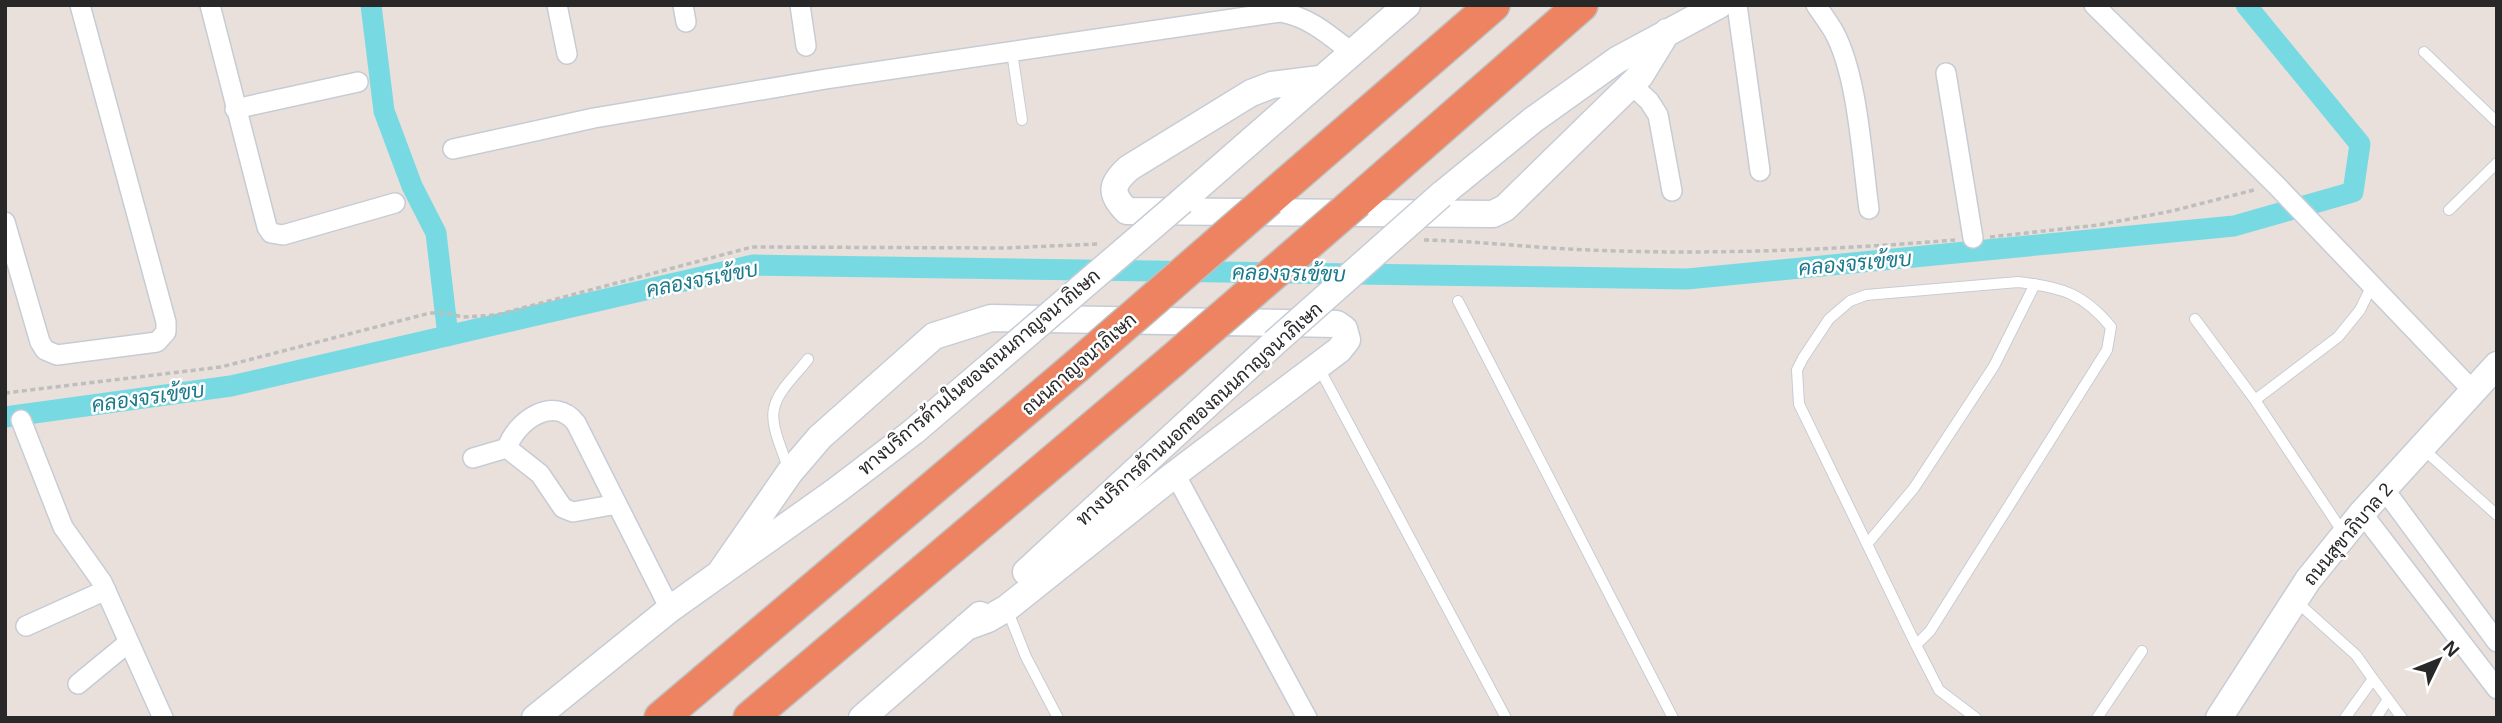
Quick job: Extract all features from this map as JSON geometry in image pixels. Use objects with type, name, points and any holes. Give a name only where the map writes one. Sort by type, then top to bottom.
[{"type":"highway","name":"ถนนกาญจนาภิเษก","points":[[661,718],[1078,365],[1493,5]]},
{"type":"highway","points":[[750,718],[1172,361],[1581,5]]},
{"type":"main road","name":"ทางบริการด้านในของถนนกาญจนาภิเษก","points":[[535,718],[670,609],[913,432],[1407,5]]},
{"type":"main road","name":"ทางบริการด้านนอกของถนนกาญจนาภิเษก","points":[[862,718],[967,627],[1275,343],[1441,195],[1533,120],[1617,60],[1719,5]]},
{"type":"main road","points":[[1320,79],[1272,85],[1251,93],[1129,168],[1114,185],[1114,194],[1119,203],[1127,211],[1493,214],[1505,208],[1632,85],[1653,59],[1667,32]]},
{"type":"main road","points":[[722,570],[790,472],[820,437],[934,337],[991,318],[1337,324],[1344,328],[1347,340],[1339,350],[1175,474],[1007,608],[988,620],[967,627]]},
{"type":"main road","name":"ถนนสุขาภิบาล 2","points":[[2219,718],[2294,600],[2344,535],[2497,365]]},
{"type":"street","points":[[5,222],[40,342],[45,350],[57,355],[157,342],[166,332],[166,322],[80,5]]},
{"type":"street","points":[[210,5],[235,109],[267,227],[271,233],[283,235],[395,203]]},
{"type":"street","points":[[558,5],[567,54]]},
{"type":"street","points":[[800,5],[806,46]]},
{"type":"street","points":[[1737,5],[1760,171]]},
{"type":"street","points":[[1816,5],[1835,33],[1846,61],[1856,108],[1869,209]]},
{"type":"street","points":[[2094,5],[2277,186],[2473,391]]},
{"type":"street","points":[[453,149],[594,118],[826,79],[1280,12],[1298,15],[1312,22],[1351,52]]},
{"type":"street","points":[[1946,73],[1973,238]]},
{"type":"street","points":[[235,109],[358,82]]},
{"type":"street","points":[[1632,85],[1649,101],[1658,115],[1672,191]]},
{"type":"street","points":[[506,448],[511,435],[528,419],[554,410],[569,414],[670,609]]},
{"type":"street","points":[[21,420],[63,527],[89,561],[106,590],[163,718]]},
{"type":"street","points":[[472,458],[506,448]]},
{"type":"street","points":[[506,448],[540,474],[564,508],[573,512],[617,504]]},
{"type":"street","points":[[1175,474],[1307,718]]},
{"type":"street","points":[[2384,489],[2497,642]]},
{"type":"street","points":[[2362,513],[2497,689]]},
{"type":"street","points":[[26,626],[106,590]]},
{"type":"street","points":[[78,684],[129,642]]},
{"type":"lane","points":[[1012,51],[1022,120]]},
{"type":"lane","points":[[2424,52],[2497,122]]},
{"type":"lane","points":[[2449,210],[2497,163]]},
{"type":"lane","points":[[1916,645],[1930,631],[2107,350],[2111,327],[2081,298],[2050,285],[2018,282],[1866,295],[1850,301],[1829,319],[1797,370],[1799,404],[1916,645],[1939,690],[1976,718]]},
{"type":"lane","points":[[1867,544],[1914,488],[1994,366],[2035,284]]},
{"type":"lane","points":[[2255,400],[2338,337],[2360,310],[2372,284]]},
{"type":"lane","points":[[1458,301],[1673,718]]},
{"type":"lane","points":[[2194,319],[2255,400],[2344,535]]},
{"type":"lane","points":[[790,472],[775,426],[774,409],[808,359]]},
{"type":"lane","points":[[1318,366],[1506,718]]},
{"type":"lane","points":[[2421,448],[2497,515]]},
{"type":"lane","points":[[2294,600],[2356,655],[2402,718]]},
{"type":"lane","points":[[1007,608],[1026,656],[1058,718]]},
{"type":"lane","points":[[2097,718],[2142,651]]},
{"type":"lane","points":[[2346,718],[2373,679]]},
{"type":"lane","points":[[2376,718],[2388,699]]},
{"type":"waterway","points":[[371,5],[384,111],[412,186],[436,233],[448,336]]},
{"type":"waterway","name":"คลองจรเข้ขบ","points":[[5,417],[231,386],[753,265],[1687,279],[2234,226],[2353,192],[2360,144],[2246,5]]}]
